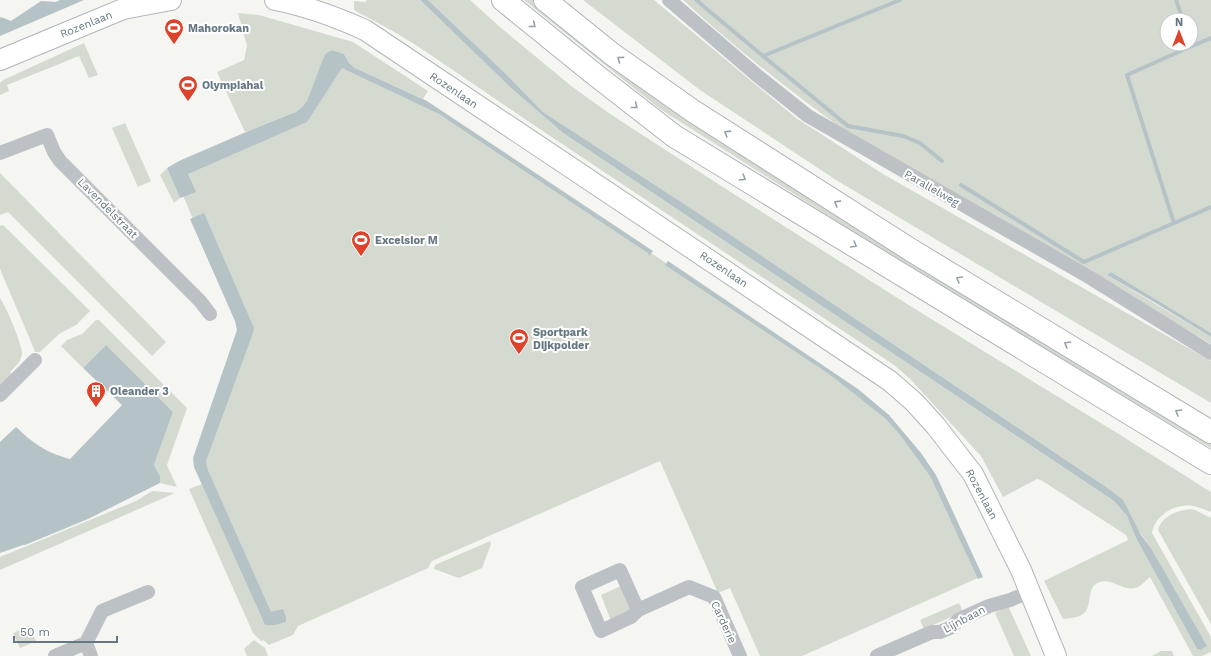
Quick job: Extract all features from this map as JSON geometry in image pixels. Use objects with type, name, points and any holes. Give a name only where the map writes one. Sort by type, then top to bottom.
[{"type":"highway","points":[[503,0],[674,136],[1211,463]]},
{"type":"highway","points":[[545,0],[612,54],[693,111],[911,250],[1211,432]]},
{"type":"street","name":"Rozenlaan","points":[[1,60],[123,9],[171,0]]},
{"type":"street","name":"Rozenlaan","points":[[275,0],[297,4],[332,16],[365,30],[890,381],[914,402],[934,424],[973,474],[1021,570],[1056,656]]},
{"type":"street","name":"Parallelweg","points":[[669,0],[759,78],[808,116],[1089,277],[1211,353]]},
{"type":"street","name":"Lavendelstraat","points":[[0,153],[47,135],[54,152],[60,161],[200,301],[210,314]]},
{"type":"street","points":[[0,395],[35,360]]},
{"type":"street","name":"Carderie","points":[[638,610],[689,587],[714,597],[740,656]]},
{"type":"street","points":[[55,656],[89,650],[102,612],[148,592]]},
{"type":"street","name":"Lijnbaan","points":[[877,656],[932,632],[940,632],[952,627],[958,620],[989,606],[1010,600],[1029,592]]},
{"type":"shaded area","points":[[60,0],[84,0],[0,36],[1,17],[11,21],[41,1],[56,2]]},
{"type":"shaded area","points":[[367,0],[420,0],[511,88],[563,133],[1114,501],[1127,516],[1136,538],[1197,649],[1201,650],[1206,646],[1151,548],[1109,489],[695,211],[543,112],[504,72],[428,0],[470,0],[570,85],[610,114],[907,304],[1211,492],[1211,512],[1193,506],[1179,506],[1173,508],[1157,521],[1152,533],[1211,637],[1211,652],[1202,656],[1193,656],[1150,577],[1140,586],[1133,588],[1123,587],[1105,581],[1095,584],[1092,588],[1087,610],[1082,615],[1077,617],[1063,619],[1044,581],[1128,540],[1126,535],[1041,480],[1037,479],[1003,497],[981,456],[910,379],[894,365],[419,47],[354,10],[354,1],[365,2]]},
{"type":"shaded area","points":[[420,0],[428,0],[504,72],[543,112],[695,211],[1109,489],[1123,500],[1141,535],[1151,548],[1207,646],[1201,650],[1197,649],[1136,538],[1127,516],[1114,501],[563,133],[511,88]]},
{"type":"shaded area","points":[[524,0],[533,0],[581,41],[1211,441],[1211,448],[936,284],[660,109]]},
{"type":"shaded area","points":[[583,0],[654,0],[796,118],[883,174],[1211,361],[1211,403],[836,180],[700,90]]},
{"type":"shaded area","points":[[683,0],[1211,0],[1211,333],[1111,272],[1107,275],[1211,337],[1211,344],[844,130],[761,67]]},
{"type":"shaded area","points":[[238,13],[259,15],[353,42],[428,91],[423,99],[355,68],[349,63],[344,54],[332,50],[326,53],[307,101],[302,107],[296,112],[245,132],[217,72],[244,60],[247,46]]},
{"type":"shaded area","points":[[84,43],[98,75],[89,78],[79,56],[7,85],[9,91],[0,95],[0,83],[3,80]]},
{"type":"shaded area","points":[[332,50],[344,54],[349,63],[355,68],[427,101],[653,251],[649,256],[648,253],[439,114],[342,68],[307,122],[188,174],[196,192],[180,198],[167,168],[179,161],[296,112],[307,101],[323,59],[326,53]]},
{"type":"shaded area","name":"Sportpark Dijkpolder","points":[[339,62],[437,110],[838,378],[877,407],[923,461],[978,578],[802,656],[760,656],[730,588],[718,593],[660,461],[432,561],[428,568],[298,626],[293,635],[269,645],[263,640],[261,641],[253,633],[189,489],[202,484],[265,625],[286,622],[286,617],[270,618],[199,461],[241,332],[173,172],[305,116]]},
{"type":"shaded area","points":[[125,123],[151,181],[138,187],[112,128]]},
{"type":"shaded area","points":[[167,168],[180,198],[174,203],[160,175]]},
{"type":"shaded area","points":[[0,173],[166,342],[152,356],[8,212],[0,215]]},
{"type":"shaded area","points":[[204,213],[254,328],[206,461],[207,468],[271,612],[283,609],[286,622],[275,625],[265,625],[194,467],[193,458],[237,330],[235,321],[190,219]]},
{"type":"shaded area","points":[[3,225],[90,311],[76,325],[59,334],[40,352],[35,352],[0,269],[0,226]]},
{"type":"shaded area","points":[[668,261],[858,389],[889,415],[921,453],[936,475],[983,577],[978,579],[930,476],[901,436],[885,418],[829,374],[665,265]]},
{"type":"shaded area","points":[[1111,272],[1211,333],[1211,337],[1107,275]]},
{"type":"shaded area","points":[[0,298],[13,325],[20,343],[22,354],[19,362],[10,372],[13,375],[0,388]]},
{"type":"shaded area","points":[[96,320],[99,320],[187,408],[167,465],[177,487],[160,483],[160,476],[154,465],[173,412],[106,345],[83,368],[61,346],[67,340],[82,334]]},
{"type":"shaded area","points":[[106,345],[173,412],[154,465],[160,476],[160,483],[88,519],[25,545],[0,553],[0,442],[16,427],[40,447],[70,459],[122,405],[83,368]]},
{"type":"shaded area","points":[[152,491],[175,493],[0,570],[0,557],[136,501]]},
{"type":"shaded area","points":[[1190,509],[1211,518],[1211,624],[1158,530],[1163,521],[1170,515]]},
{"type":"shaded area","points":[[490,541],[491,544],[482,568],[459,578],[434,569],[435,565]]},
{"type":"shaded area","points":[[621,586],[632,607],[630,613],[611,621],[601,595]]},
{"type":"shaded area","points":[[959,603],[963,612],[924,629],[920,620]]},
{"type":"shaded area","points":[[1004,608],[1009,608],[1031,656],[1014,656],[995,613]]},
{"type":"shaded area","points":[[29,626],[36,641],[20,648],[13,633]]},
{"type":"shaded area","points":[[254,640],[265,648],[268,656],[247,656],[244,649]]},
{"type":"shaded area","points":[[1161,651],[1172,651],[1174,656],[1152,656]]},
{"type":"waterway","points":[[696,0],[763,56],[900,0]]},
{"type":"waterway","points":[[1176,0],[1180,12]]},
{"type":"waterway","points":[[1199,43],[1211,38]]},
{"type":"waterway","points":[[961,185],[1084,262],[1174,223],[1127,75],[1179,52]]},
{"type":"waterway","points":[[763,56],[848,126],[903,136],[920,143],[942,161]]},
{"type":"waterway","points":[[1174,223],[1211,207]]},
{"type":"place","name":"Mahorokan","points":[[174,45]]},
{"type":"place","name":"Olympiahal","points":[[188,102]]},
{"type":"place","name":"Excelsior M","points":[[361,257]]},
{"type":"place","name":"Sportpark Dijkpolder","points":[[519,355]]},
{"type":"place","name":"Oleander 3","points":[[96,408]]}]
